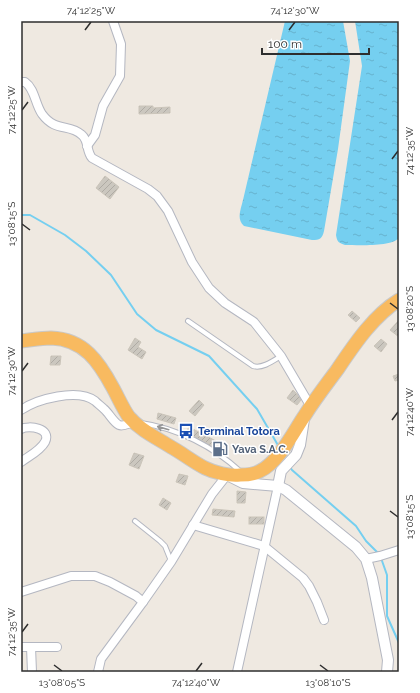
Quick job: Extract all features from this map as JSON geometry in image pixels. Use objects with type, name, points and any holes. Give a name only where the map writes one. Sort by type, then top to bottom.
[{"type":"highway","points":[[21,341],[50,338],[65,340],[79,345],[93,356],[106,374],[128,416],[149,434],[205,468],[227,475],[244,475],[278,466],[293,435],[308,411],[355,344],[370,326],[392,304],[399,300]]},
{"type":"street","points":[[87,146],[95,136],[103,106],[120,76],[121,44],[113,21]]},
{"type":"street","points":[[21,82],[25,82],[30,85],[41,112],[47,121],[51,124],[80,134],[86,139],[90,156],[148,189],[157,196],[168,211],[192,262],[209,288],[225,303],[254,322],[281,356],[308,411],[300,445],[296,455],[278,466],[278,486],[237,672]]},
{"type":"street","points":[[21,410],[28,405],[46,399],[64,396],[79,396],[92,399],[104,409],[118,425],[123,426],[134,422]]},
{"type":"street","points":[[21,429],[34,427],[43,430],[46,436],[40,449],[21,462]]},
{"type":"street","points":[[98,672],[101,659],[171,562],[212,494],[227,475],[243,483],[278,486],[286,490],[356,547],[366,559],[372,578],[388,660],[386,672]]},
{"type":"street","points":[[193,525],[264,546],[306,582],[318,602],[324,620]]},
{"type":"street","points":[[366,559],[399,550]]},
{"type":"street","points":[[21,592],[71,576],[95,576],[136,596],[143,602]]},
{"type":"street","points":[[21,647],[57,647]]},
{"type":"street","points":[[31,647],[32,672]]},
{"type":"lane","points":[[188,321],[257,368],[281,356]]},
{"type":"lane","points":[[134,422],[165,428],[176,432],[219,454],[244,475]]},
{"type":"lane","points":[[135,521],[165,546],[171,562]]},
{"type":"water","points":[[285,21],[343,21],[350,61],[338,149],[324,231],[322,236],[317,240],[244,226],[240,220],[240,210]]},
{"type":"water","points":[[355,21],[399,21],[399,238],[395,241],[382,244],[345,245],[339,242],[336,235],[362,66]]},
{"type":"building","points":[[139,106],[153,106],[153,108],[170,107],[170,113],[139,114]]},
{"type":"building","points":[[105,176],[119,187],[110,199],[96,188]]},
{"type":"building","points":[[352,311],[360,318],[356,322],[348,315]]},
{"type":"building","points":[[399,320],[399,337],[390,330]]},
{"type":"building","points":[[135,338],[141,342],[138,347],[146,352],[142,359],[128,350]]},
{"type":"building","points":[[381,339],[387,344],[381,352],[374,346]]},
{"type":"building","points":[[51,356],[61,356],[60,365],[50,365]]},
{"type":"building","points":[[399,374],[399,380],[395,381],[393,376]]},
{"type":"building","points":[[293,390],[301,400],[297,405],[287,398]]},
{"type":"building","points":[[199,400],[204,405],[195,416],[189,411]]},
{"type":"building","points":[[158,413],[176,418],[174,424],[157,419]]},
{"type":"building","points":[[189,427],[216,441],[213,447],[186,432]]},
{"type":"building","points":[[134,453],[144,456],[139,469],[129,465]]},
{"type":"building","points":[[179,474],[188,476],[185,485],[176,482]]},
{"type":"building","points":[[237,491],[246,492],[245,503],[237,503]]},
{"type":"building","points":[[163,498],[171,503],[167,510],[159,505]]},
{"type":"building","points":[[213,509],[235,511],[234,517],[212,515]]},
{"type":"building","points":[[249,517],[264,517],[264,524],[249,524]]},
{"type":"waterway","points":[[21,215],[30,215],[65,235],[86,251],[111,275],[137,314],[156,330],[209,356],[257,409],[279,447]]},
{"type":"waterway","points":[[290,467],[356,526],[366,541],[379,554]]},
{"type":"waterway","points":[[381,558],[387,575],[387,616],[399,643]]},
{"type":"place","name":"Terminal Totora","points":[[186,431]]},
{"type":"place","name":"Yava S.A.C.","points":[[220,449]]}]
